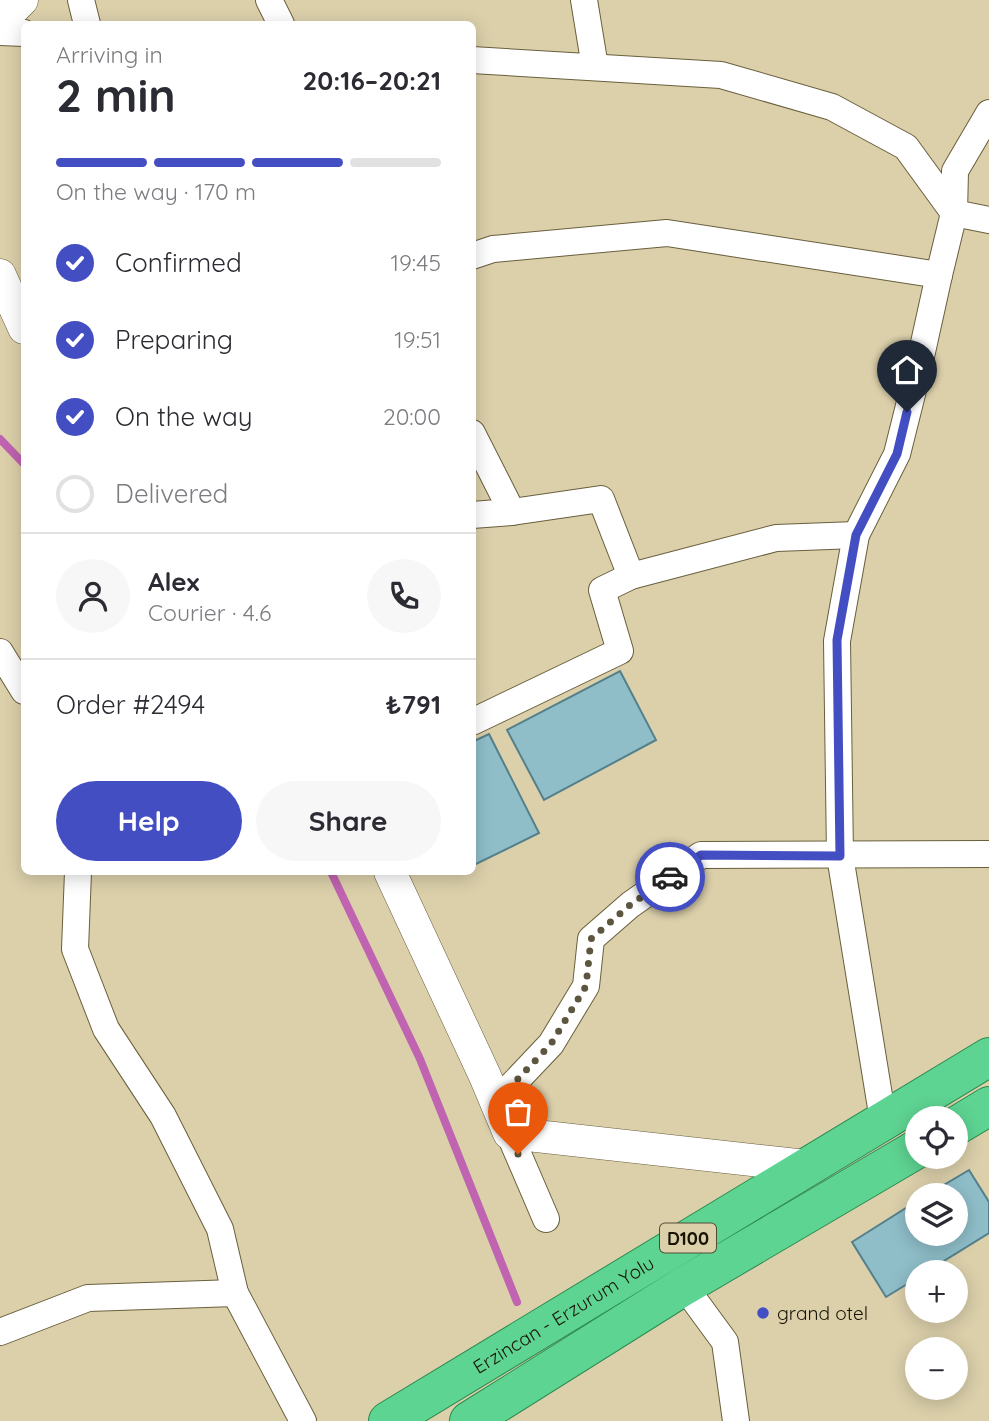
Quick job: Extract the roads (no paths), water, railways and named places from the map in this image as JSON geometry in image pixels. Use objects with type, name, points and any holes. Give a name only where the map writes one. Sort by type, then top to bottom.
[{"type":"highway","name":"Erzincan - Erzurum Yolu","points":[[388,1421],[989,1057]]},
{"type":"highway","points":[[968,1119],[989,1106]]},
{"type":"highway","name":"Erzincan - Erzurum Yolu","points":[[469,1421],[684,1286],[905,1156]]},
{"type":"street","points":[[0,22],[22,0]]},
{"type":"street","points":[[81,0],[86,21]]},
{"type":"street","points":[[269,0],[280,21]]},
{"type":"street","points":[[584,0],[596,67]]},
{"type":"street","points":[[0,32],[21,33]]},
{"type":"street","points":[[476,60],[721,75],[832,107],[906,146],[954,214],[989,220]]},
{"type":"street","points":[[883,1120],[840,856],[837,640],[856,535],[897,454],[954,214],[955,171],[989,113]]},
{"type":"street","points":[[954,214],[989,200]]},
{"type":"street","points":[[476,255],[493,249],[667,233],[939,275]]},
{"type":"street","points":[[0,275],[21,321]]},
{"type":"street","points":[[476,440],[512,512]]},
{"type":"street","points":[[476,515],[601,499],[631,576]]},
{"type":"street","points":[[476,720],[620,651],[602,590],[631,576],[776,538],[856,535]]},
{"type":"street","points":[[0,652],[21,686]]},
{"type":"street","points":[[496,1102],[551,1044],[586,986],[591,939],[630,905],[701,855],[989,855]]},
{"type":"street","points":[[78,875],[75,949],[106,1029],[163,1116],[220,1229],[235,1293],[303,1421]]},
{"type":"street","points":[[391,875],[496,1102],[546,1219]]},
{"type":"street","points":[[509,1133],[806,1166]]},
{"type":"street","points":[[684,1286],[725,1342],[736,1421]]},
{"type":"street","points":[[0,1332],[88,1298],[235,1293]]},
{"type":"waterway","points":[[0,439],[21,461]]},
{"type":"waterway","points":[[332,875],[420,1059],[517,1302]]},
{"type":"place","name":"grand otel","points":[[763,1313]]}]
